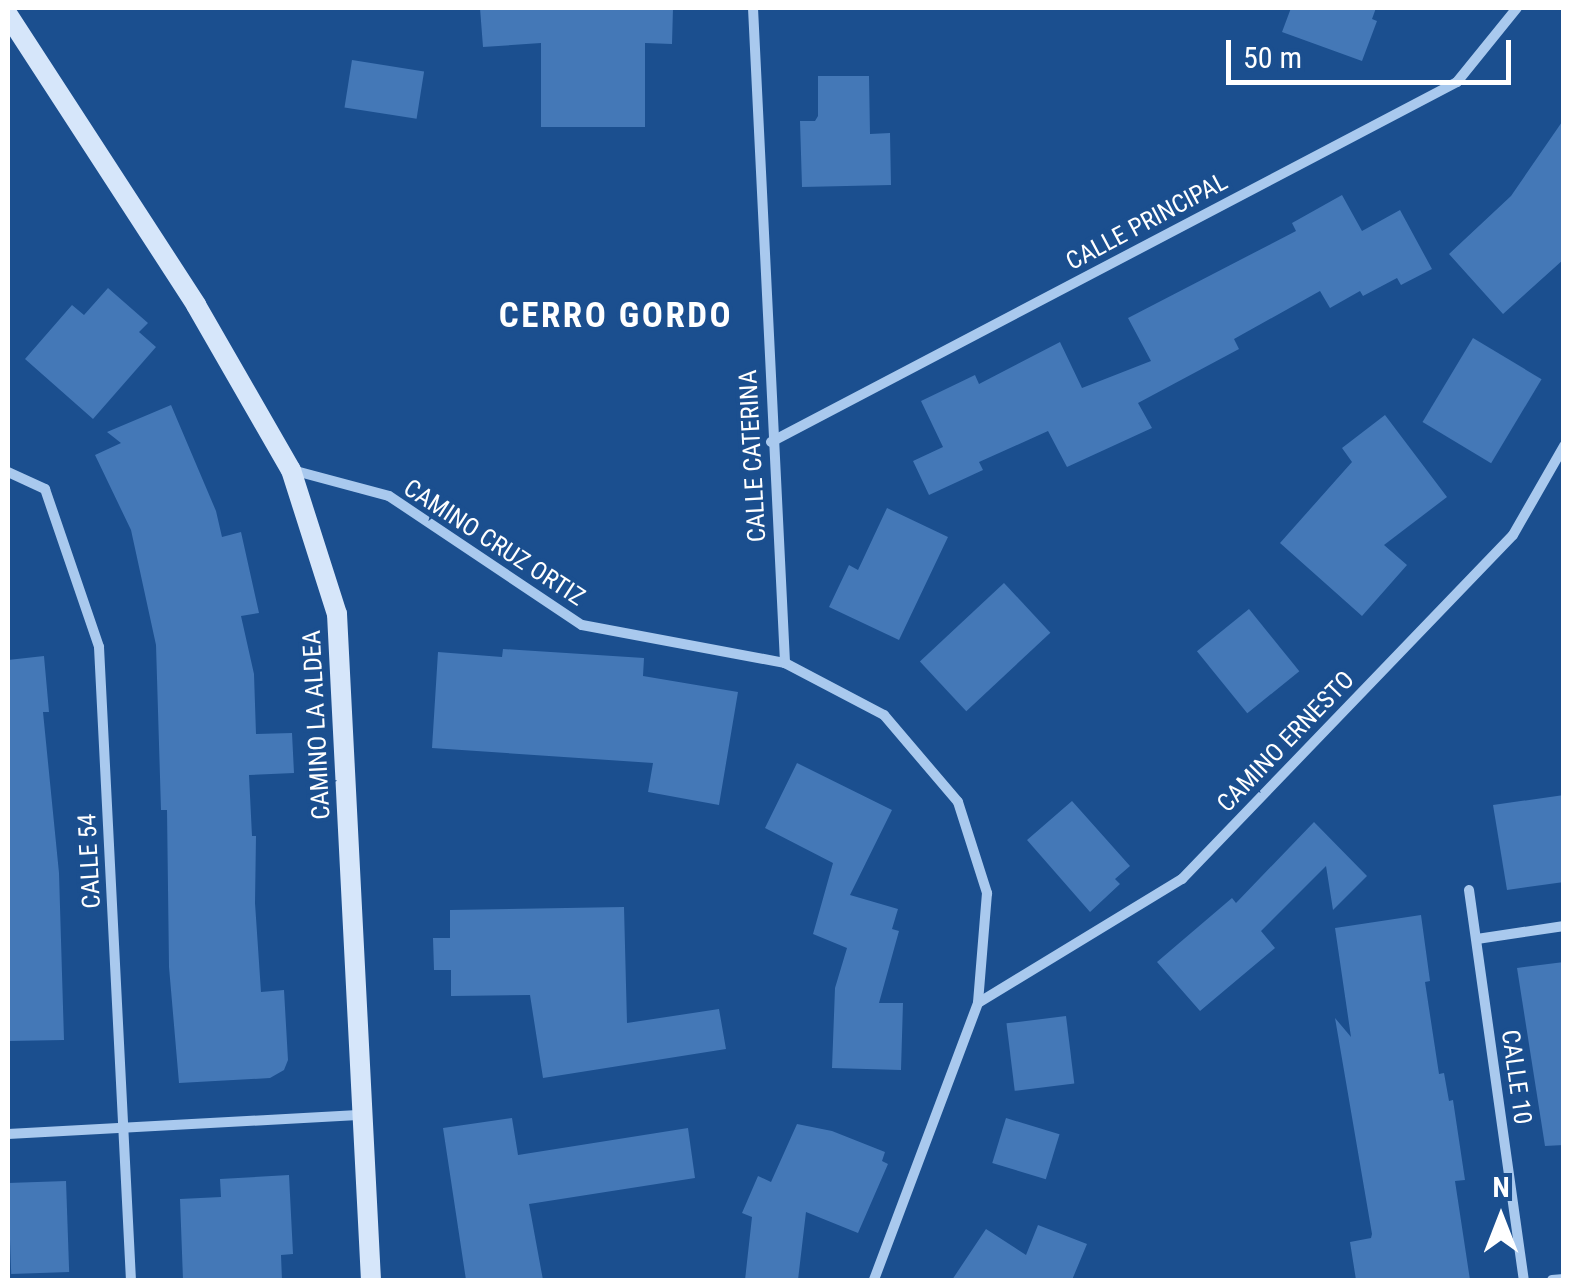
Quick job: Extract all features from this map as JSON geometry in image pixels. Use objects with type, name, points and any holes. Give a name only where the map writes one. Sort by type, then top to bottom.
[{"type":"street","name":"CALLE CATERINA","points":[[754,8],[785,662]]},
{"type":"street","name":"CALLE PRINCIPAL","points":[[772,442],[1457,82],[1517,8]]},
{"type":"street","name":"CAMINO LA ALDEA","points":[[8,15],[196,305],[292,470],[337,614],[371,1280]]},
{"type":"street","name":"CAMINO ERNESTO","points":[[978,1003],[1182,879],[1513,535],[1564,446]]},
{"type":"street","name":"CAMINO CRUZ ORTIZ","points":[[292,470],[389,496],[582,625],[785,662],[884,715],[958,802],[988,893],[978,1003],[874,1280]]},
{"type":"street","name":"CALLE 54","points":[[8,472],[45,489],[99,647],[131,1280]]},
{"type":"street","name":"CALLE 10","points":[[1469,890],[1524,1280]]},
{"type":"street","points":[[1477,940],[1564,926]]},
{"type":"street","points":[[8,1134],[363,1115]]},
{"type":"street","points":[[1552,1280],[1564,1279]]},
{"type":"building","points":[[480,8],[673,8],[672,44],[645,43],[645,127],[541,127],[541,43],[483,47]]},
{"type":"building","points":[[1291,8],[1376,8],[1372,19],[1377,21],[1362,61],[1282,32]]},
{"type":"building","points":[[352,60],[424,71],[417,119],[344,107]]},
{"type":"building","points":[[818,76],[869,76],[870,134],[890,133],[891,185],[802,187],[800,121],[815,121],[818,116]]},
{"type":"building","points":[[1564,119],[1564,259],[1503,314],[1449,254],[1511,196]]},
{"type":"building","points":[[1342,195],[1362,231],[1400,210],[1432,269],[1401,285],[1397,278],[1363,296],[1360,291],[1330,308],[1320,291],[1234,339],[1239,349],[1138,403],[1152,428],[1067,467],[1048,431],[979,462],[983,470],[929,495],[913,461],[943,447],[921,401],[975,375],[979,384],[1060,342],[1082,388],[1151,361],[1128,318],[1296,231],[1292,223]]},
{"type":"building","points":[[108,288],[148,323],[139,332],[156,347],[93,419],[25,359],[72,305],[84,315]]},
{"type":"building","points":[[1473,338],[1542,379],[1491,463],[1423,422]]},
{"type":"building","points":[[171,405],[216,511],[222,537],[241,532],[259,613],[241,616],[254,674],[256,734],[292,733],[294,773],[249,775],[252,836],[256,836],[255,903],[261,992],[284,990],[288,1060],[284,1070],[270,1078],[179,1083],[169,967],[167,810],[161,810],[156,645],[131,530],[95,455],[121,443],[107,432]]},
{"type":"building","points":[[1385,415],[1447,497],[1384,545],[1407,565],[1362,616],[1280,543],[1352,462],[1342,448]]},
{"type":"building","points":[[887,508],[948,537],[899,640],[829,607],[849,565],[858,570]]},
{"type":"building","points":[[1004,583],[1050,633],[966,711],[920,661]]},
{"type":"building","points":[[1249,609],[1299,671],[1247,713],[1197,651]]},
{"type":"building","points":[[503,649],[644,658],[643,676],[738,692],[719,805],[648,792],[653,763],[432,748],[438,652],[502,657]]},
{"type":"building","points":[[44,656],[49,712],[43,712],[59,873],[64,1040],[8,1041],[8,660]]},
{"type":"building","points":[[797,763],[892,810],[850,895],[898,909],[892,929],[899,931],[879,1003],[903,1003],[901,1070],[832,1068],[835,988],[847,948],[813,934],[833,863],[765,828]]},
{"type":"building","points":[[1564,795],[1564,882],[1507,890],[1493,805]]},
{"type":"building","points":[[1072,801],[1130,866],[1115,879],[1120,884],[1090,912],[1027,840]]},
{"type":"building","points":[[1314,822],[1367,876],[1333,910],[1326,866],[1261,931],[1275,948],[1200,1011],[1157,962],[1232,898],[1236,903]]},
{"type":"building","points":[[624,907],[627,1023],[719,1009],[726,1049],[543,1078],[530,995],[451,996],[451,970],[434,970],[433,938],[450,938],[450,910]]},
{"type":"building","points":[[1421,915],[1430,981],[1425,982],[1439,1074],[1444,1073],[1449,1101],[1453,1100],[1465,1180],[1455,1181],[1470,1280],[1356,1280],[1350,1242],[1371,1238],[1372,1234],[1335,1018],[1351,1037],[1335,928]]},
{"type":"building","points":[[1564,962],[1564,1145],[1545,1146],[1517,968]]},
{"type":"building","points":[[1066,1016],[1074,1083],[1015,1091],[1006,1023]]},
{"type":"building","points":[[512,1118],[518,1155],[688,1128],[695,1178],[529,1204],[543,1280],[466,1280],[443,1128]]},
{"type":"building","points":[[1006,1118],[1060,1134],[1046,1179],[992,1163]]},
{"type":"building","points":[[797,1124],[832,1131],[885,1152],[882,1161],[888,1164],[858,1233],[806,1212],[798,1280],[745,1280],[752,1217],[742,1213],[758,1176],[771,1182]]},
{"type":"building","points":[[289,1175],[293,1254],[281,1255],[282,1280],[183,1280],[180,1199],[221,1197],[220,1179]]},
{"type":"building","points":[[66,1181],[69,1272],[11,1274],[8,1183]]},
{"type":"building","points":[[1038,1225],[1087,1244],[1072,1280],[952,1280],[986,1229],[1026,1255]]},
{"type":"district","name":"CERRO GORDO","points":[[616,316]]}]
